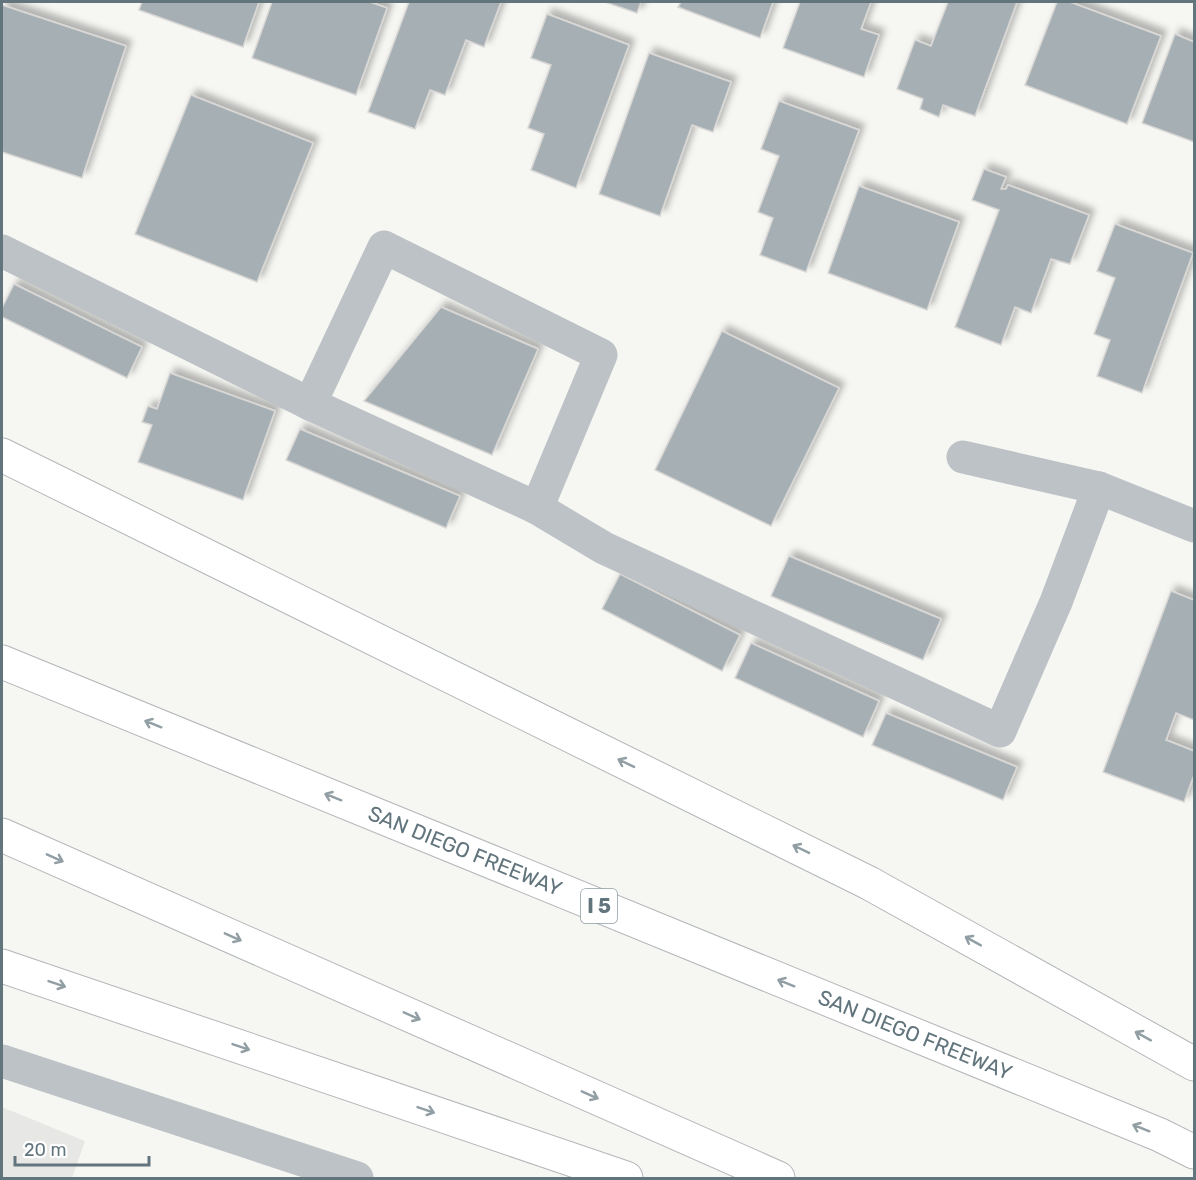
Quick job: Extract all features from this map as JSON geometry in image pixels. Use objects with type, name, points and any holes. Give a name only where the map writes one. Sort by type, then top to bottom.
[{"type":"highway","points":[[2,455],[869,883],[1194,1064]]},
{"type":"highway","name":"SAN DIEGO FREEWAY","points":[[2,662],[1160,1136],[1194,1152]]},
{"type":"highway","points":[[2,835],[778,1179]]},
{"type":"highway","points":[[2,966],[626,1179]]},
{"type":"street","points":[[310,405],[384,247],[601,355],[537,508]]},
{"type":"street","points":[[2,251],[310,405],[537,508],[604,548],[1000,731],[1056,602],[1099,488]]},
{"type":"street","points":[[963,457],[1099,488],[1194,526]]},
{"type":"street","points":[[2,1061],[357,1179]]},
{"type":"shaded area","points":[[2,1107],[85,1141],[72,1178],[2,1178]]},
{"type":"building","points":[[142,2],[259,2],[243,47],[139,10]]},
{"type":"building","points":[[272,2],[370,2],[387,8],[356,95],[252,58]]},
{"type":"building","points":[[409,2],[501,2],[484,47],[466,40],[445,95],[430,90],[415,129],[368,112]]},
{"type":"building","points":[[605,2],[641,2],[637,13]]},
{"type":"building","points":[[681,2],[773,2],[760,38],[678,7]]},
{"type":"building","points":[[800,2],[871,2],[861,29],[879,35],[864,77],[783,48]]},
{"type":"building","points":[[948,2],[1017,2],[975,116],[943,105],[939,117],[920,109],[923,99],[897,89],[915,40],[931,46]]},
{"type":"building","points":[[1057,2],[1070,2],[1161,36],[1127,124],[1025,85]]},
{"type":"building","points":[[2,5],[126,46],[82,178],[2,152]]},
{"type":"building","points":[[547,14],[629,45],[576,188],[531,170],[544,134],[528,128],[551,65],[531,58]]},
{"type":"building","points":[[1175,34],[1194,42],[1194,142],[1142,123]]},
{"type":"building","points":[[649,53],[731,82],[713,132],[692,125],[660,216],[599,194]]},
{"type":"building","points":[[191,95],[313,143],[257,282],[135,234]]},
{"type":"building","points":[[779,101],[859,130],[806,272],[760,255],[773,218],[758,212],[779,156],[761,149]]},
{"type":"building","points":[[984,169],[1006,177],[1001,189],[1006,189],[1008,185],[1089,215],[1070,264],[1051,259],[1031,313],[1015,307],[1001,345],[955,327],[999,210],[972,200]]},
{"type":"building","points":[[859,186],[959,222],[927,310],[828,273]]},
{"type":"building","points":[[1115,224],[1193,253],[1142,393],[1097,376],[1110,340],[1094,334],[1115,278],[1097,271]]},
{"type":"building","points":[[14,284],[142,347],[127,378],[2,317],[2,308]]},
{"type":"building","points":[[441,307],[538,349],[492,455],[364,401]]},
{"type":"building","points":[[722,331],[839,388],[771,526],[655,470]]},
{"type":"building","points":[[170,373],[275,411],[243,500],[138,462],[152,425],[142,422],[148,406],[157,409]]},
{"type":"building","points":[[300,429],[460,496],[446,528],[286,460]]},
{"type":"building","points":[[789,556],[941,619],[923,660],[771,596]]},
{"type":"building","points":[[620,574],[740,635],[722,671],[602,609]]},
{"type":"building","points":[[1171,591],[1194,600],[1194,720],[1176,713],[1166,740],[1194,751],[1194,775],[1184,802],[1103,772]]},
{"type":"building","points":[[751,643],[879,701],[863,737],[735,678]]},
{"type":"building","points":[[886,713],[1017,767],[1003,800],[872,745]]}]
